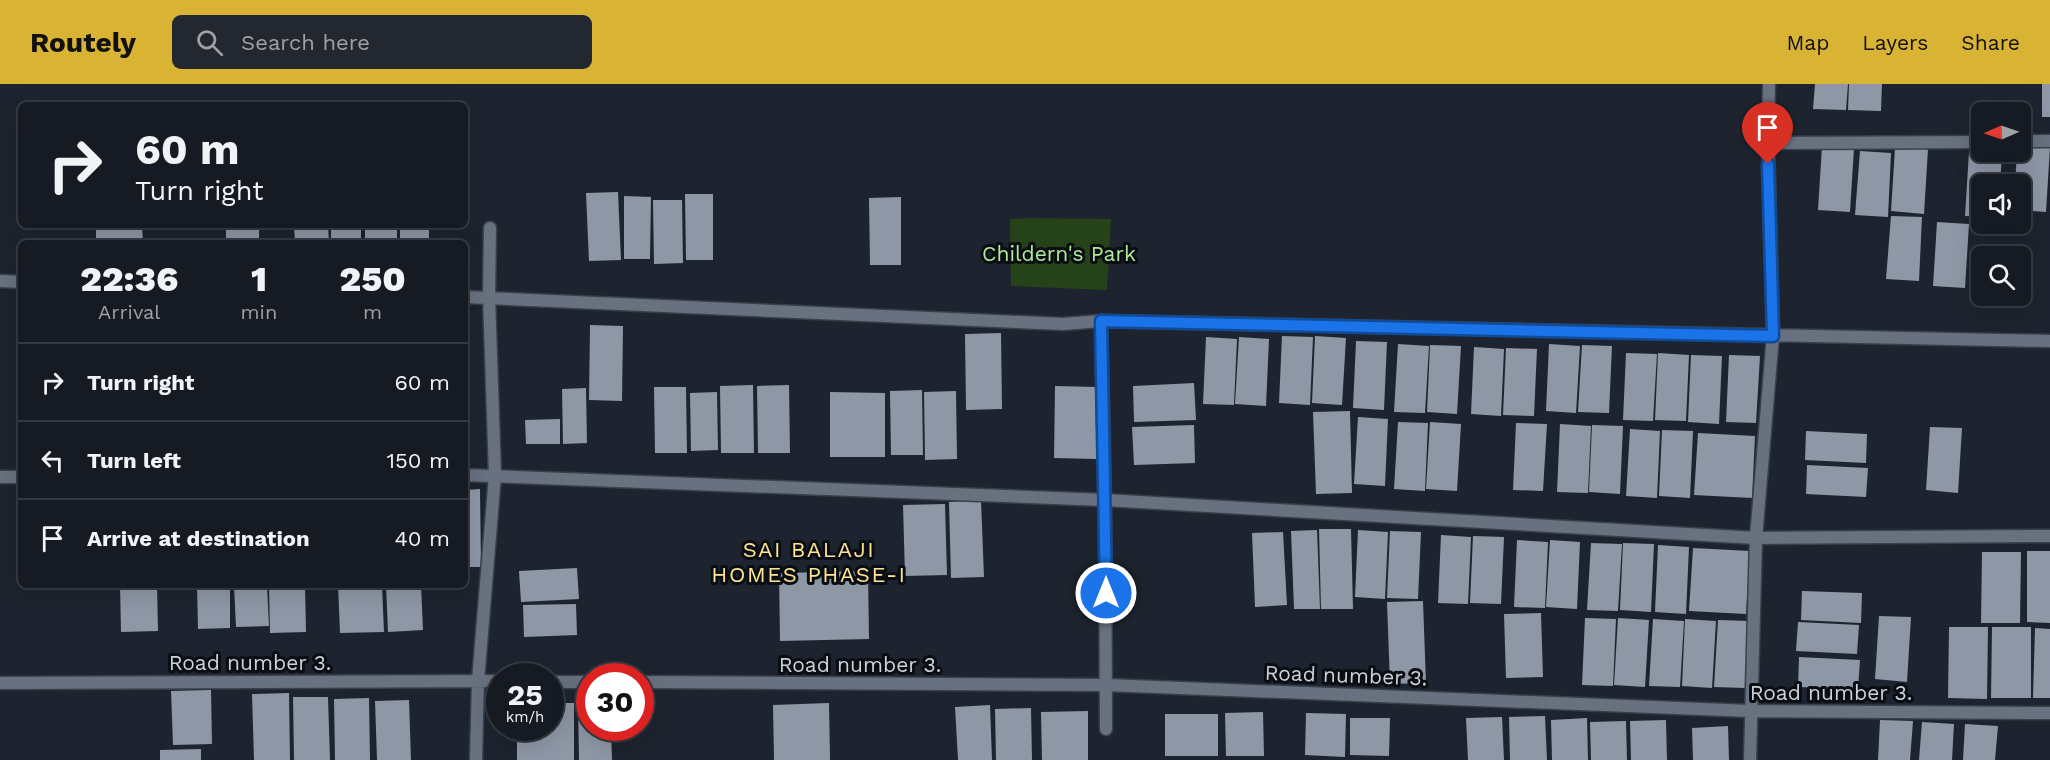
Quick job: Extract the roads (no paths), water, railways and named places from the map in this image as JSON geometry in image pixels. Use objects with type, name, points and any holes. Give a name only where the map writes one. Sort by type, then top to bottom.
[{"type":"street","points":[[1750,760],[1756,538],[1773,336],[1768,143],[1769,84]]},
{"type":"street","points":[[2031,141],[2050,141]]},
{"type":"street","points":[[1768,143],[1971,142]]},
{"type":"street","points":[[476,760],[478,681],[495,475],[489,297],[490,228]]},
{"type":"street","points":[[0,281],[18,282]]},
{"type":"street","points":[[468,297],[1051,323],[1101,321],[2050,341]]},
{"type":"street","points":[[1101,321],[1107,729]]},
{"type":"street","points":[[468,475],[1105,500],[1756,538],[2050,536]]},
{"type":"street","points":[[0,477],[18,477]]},
{"type":"street","name":"Road number 3.","points":[[0,683],[486,681]]},
{"type":"street","name":"Road number 3.","points":[[654,682],[1107,685],[1750,711],[2050,713]]},
{"type":"district","name":"SAI BALAJI HOMES PHASE-I","points":[[809,562]]},
{"type":"park label","name":"Childern's Park","points":[[1059,253]]}]
